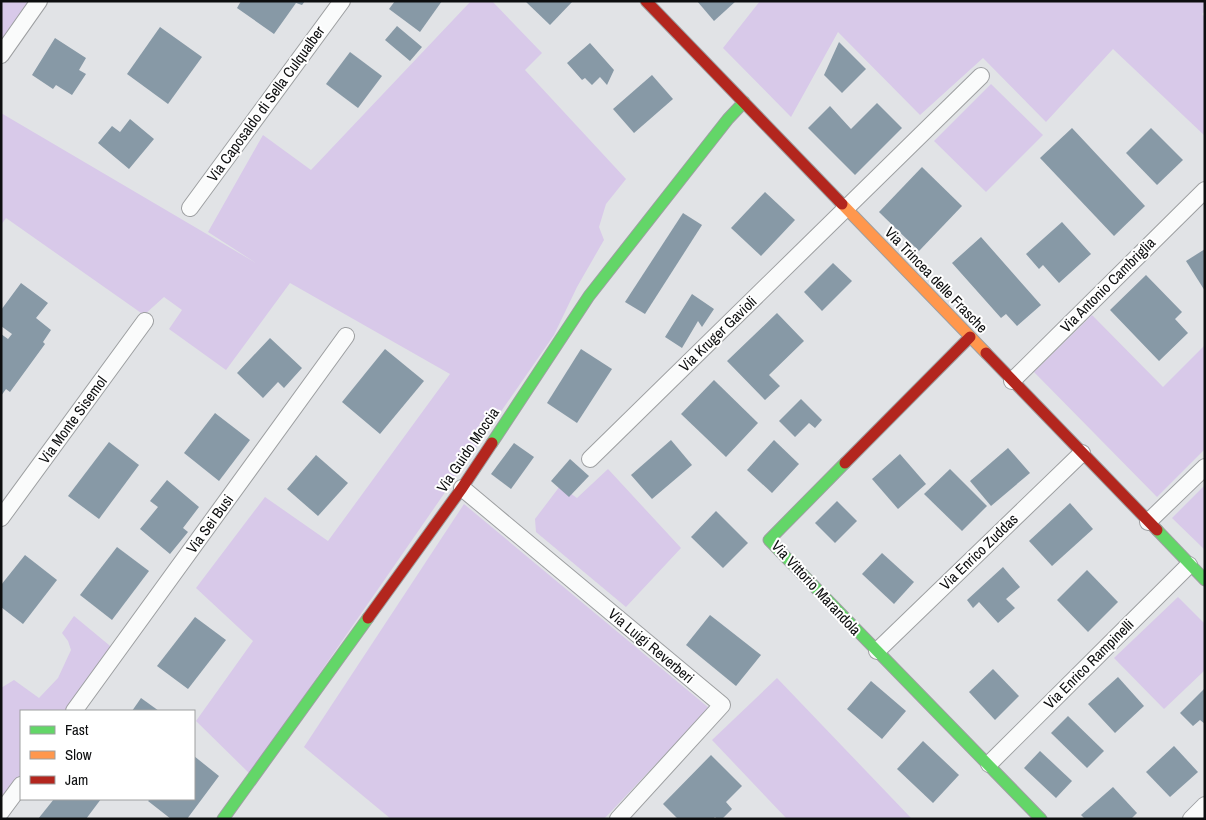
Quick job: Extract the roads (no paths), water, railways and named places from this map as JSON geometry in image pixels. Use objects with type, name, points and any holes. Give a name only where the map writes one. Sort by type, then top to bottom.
[{"type":"street","points":[[1,55],[39,1]]},
{"type":"street","name":"Via Caposaldo di Sella Culqualber","points":[[190,208],[342,1]]},
{"type":"street","name":"Via Trincea delle Frasche","points":[[655,5],[846,209],[1205,580]]},
{"type":"street","name":"Via Kruger Gavioli","points":[[590,459],[981,76]]},
{"type":"street","name":"Via Guido Moccia","points":[[223,819],[462,488],[590,296],[728,119],[744,102]]},
{"type":"street","name":"Via Antonio Cambriglia","points":[[1012,381],[1205,190]]},
{"type":"street","name":"Via Monte Sisemol","points":[[1,518],[145,321]]},
{"type":"street","name":"Via Sei Busi","points":[[75,710],[346,336]]},
{"type":"street","name":"Via Vittorio Marandola","points":[[970,338],[768,540],[1041,819]]},
{"type":"street","name":"Via Enrico Zuddas","points":[[877,651],[1082,453]]},
{"type":"street","points":[[1148,522],[1205,467]]},
{"type":"street","name":"Via Luigi Reverberi","points":[[462,488],[722,705],[618,819]]},
{"type":"street","name":"Via Enrico Rampinelli","points":[[989,764],[1190,565]]},
{"type":"street","points":[[1,812],[20,786]]},
{"type":"street","points":[[1191,819],[1205,805]]}]
